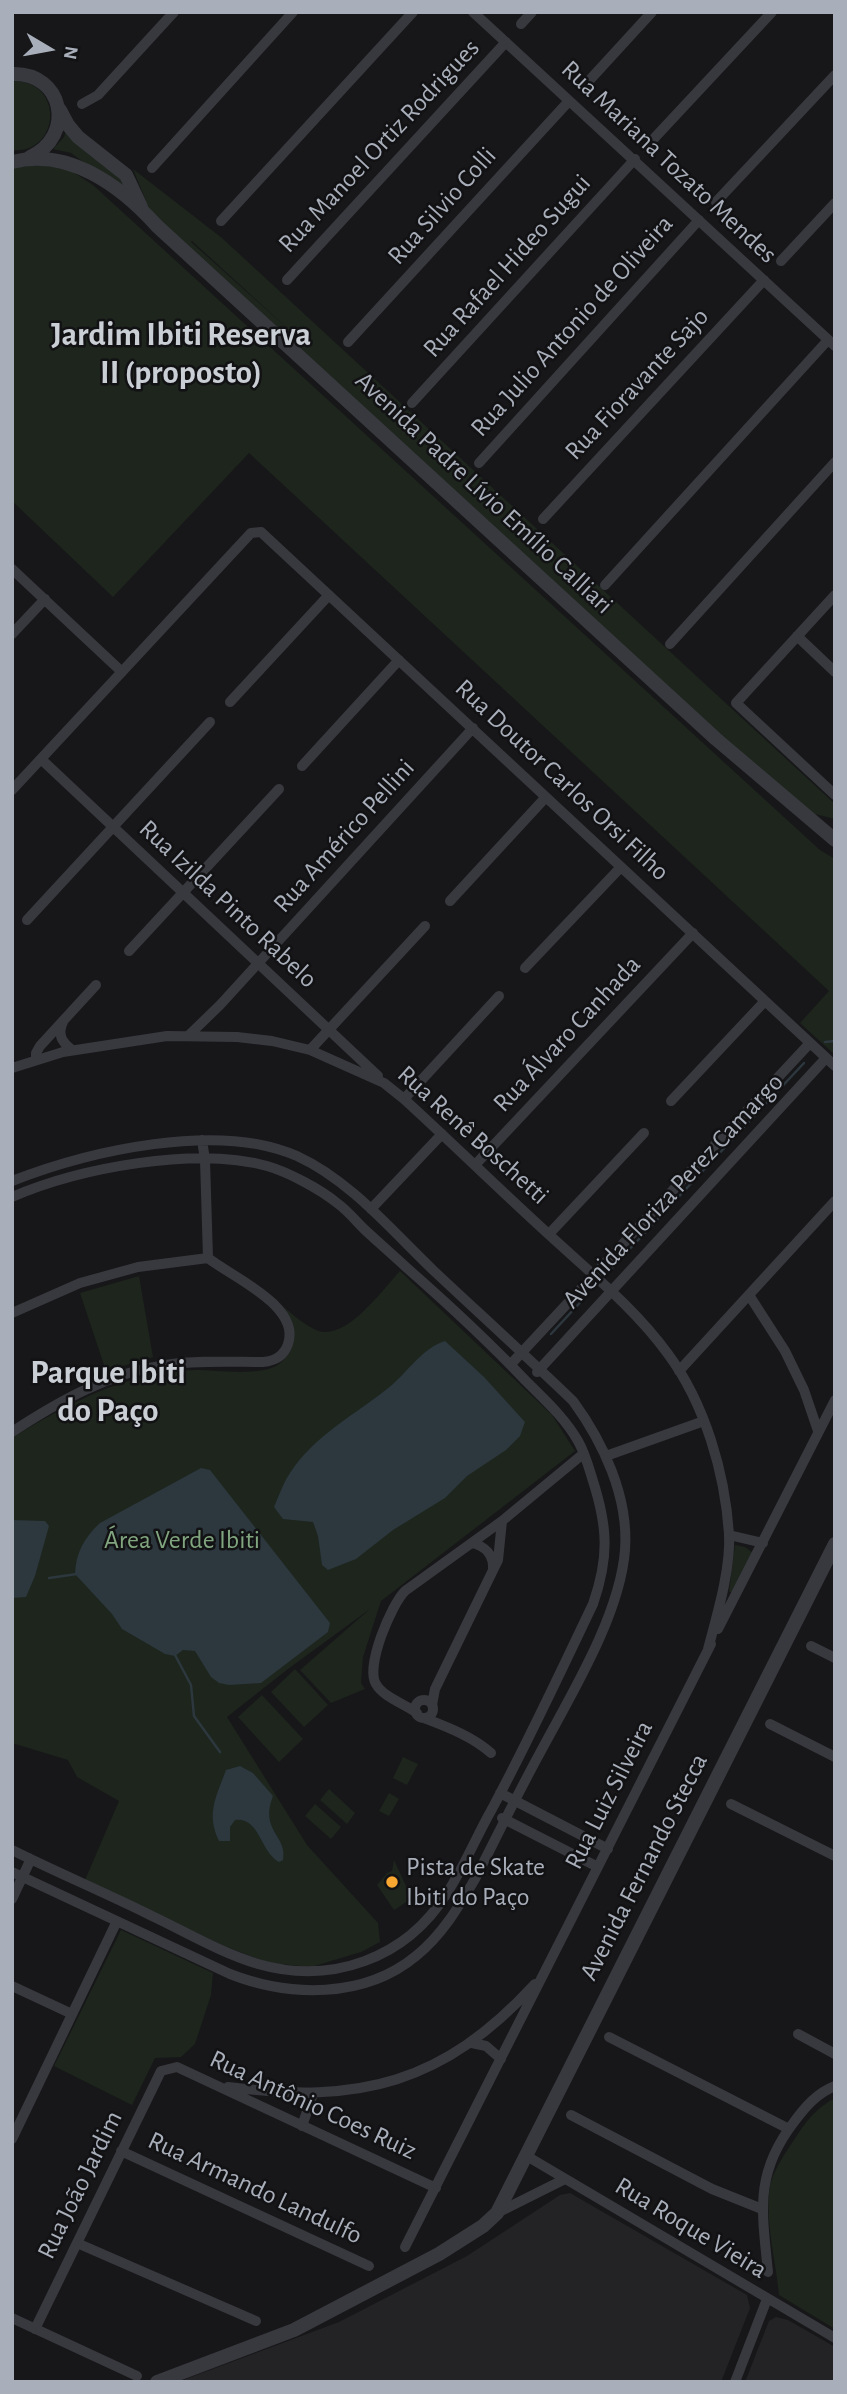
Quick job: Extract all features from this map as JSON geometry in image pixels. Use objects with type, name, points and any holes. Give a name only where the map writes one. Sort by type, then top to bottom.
[{"type":"street","points":[[82,104],[97,95],[174,12]]},
{"type":"street","points":[[152,168],[293,12]]},
{"type":"street","points":[[221,221],[413,12]]},
{"type":"street","name":"Rua Mariana Tozato Mendes","points":[[473,12],[832,343]]},
{"type":"street","points":[[521,24],[532,12]]},
{"type":"street","points":[[586,84],[652,12]]},
{"type":"street","points":[[646,147],[772,12]]},
{"type":"street","name":"Rua Manoel Ortiz Rodrigues","points":[[287,280],[506,42]]},
{"type":"street","name":"Avenida Padre Lívio Emílio Calliari","points":[[16,71],[44,84],[78,137],[126,175],[141,209]]},
{"type":"street","points":[[716,201],[835,75]]},
{"type":"street","name":"Rua Silvio Colli","points":[[348,342],[569,101]]},
{"type":"street","points":[[16,160],[37,154],[54,136],[59,121],[57,104]]},
{"type":"street","name":"Avenida Padre Lívio Emílio Calliari","points":[[16,160],[41,158],[80,166],[141,209],[706,730],[835,840]]},
{"type":"street","name":"Rua Rafael Hideo Sugui","points":[[412,403],[635,159]]},
{"type":"street","points":[[781,261],[835,203]]},
{"type":"street","name":"Rua Julio Antonio de Oliveira","points":[[479,463],[699,220]]},
{"type":"street","name":"Rua Fioravante Sajo","points":[[543,519],[764,280]]},
{"type":"street","points":[[606,585],[832,343]]},
{"type":"street","points":[[670,644],[835,462]]},
{"type":"street","name":"Rua Doutor Carlos Orsi Filho","points":[[122,672],[251,533],[261,532],[830,1062]]},
{"type":"street","points":[[12,569],[122,672],[12,790]]},
{"type":"street","points":[[230,702],[329,595]]},
{"type":"street","points":[[835,595],[736,703],[835,795]]},
{"type":"street","points":[[12,634],[45,599]]},
{"type":"street","points":[[797,636],[835,672]]},
{"type":"street","points":[[302,766],[399,660]]},
{"type":"street","points":[[27,920],[211,722]]},
{"type":"street","name":"Rua Américo Pellini","points":[[188,1036],[220,1006],[473,728]]},
{"type":"street","name":"Rua Izilda Pinto Rabelo","points":[[41,759],[384,1083]]},
{"type":"street","points":[[129,951],[279,789]]},
{"type":"street","points":[[450,901],[546,797]]},
{"type":"street","name":"Avenida Padre Lívio Emílio Calliari","points":[[797,810],[835,830]]},
{"type":"street","points":[[525,968],[621,867]]},
{"type":"street","points":[[310,1050],[425,926]]},
{"type":"street","name":"Rua Álvaro Canhada","points":[[475,1165],[693,933]]},
{"type":"street","points":[[36,1060],[40,1045],[96,985]]},
{"type":"street","points":[[404,1099],[499,996]]},
{"type":"street","points":[[671,1101],[765,1000]]},
{"type":"street","points":[[220,1006],[212,1024],[215,1032],[222,1036]]},
{"type":"street","points":[[64,1019],[60,1029],[61,1039],[72,1050]]},
{"type":"street","name":"Rua Renê Boschetti","points":[[12,1068],[72,1050],[167,1036],[222,1036],[272,1041],[310,1050],[384,1083],[404,1099],[611,1292],[667,1353],[679,1371],[704,1421],[723,1486],[729,1535],[722,1595],[708,1649]]},
{"type":"street","name":"Avenida Floriza Perez Camargo","points":[[511,1364],[810,1043]]},
{"type":"street","name":"Avenida Floriza Perez Camargo","points":[[528,1382],[830,1062]]},
{"type":"street","points":[[549,1234],[644,1133]]},
{"type":"street","points":[[371,1209],[442,1134]]},
{"type":"street","points":[[202,1140],[208,1258]]},
{"type":"street","points":[[12,1181],[50,1166],[95,1154],[160,1143],[202,1140],[258,1145],[296,1156],[352,1191],[573,1401],[593,1428],[607,1459],[620,1498],[625,1529],[622,1574],[605,1626],[506,1820],[464,1899],[437,1936],[415,1957],[394,1970],[358,1984],[306,1992],[262,1986],[17,1875]]},
{"type":"street","points":[[178,1142],[180,1160]]},
{"type":"street","points":[[160,1143],[161,1161]]},
{"type":"street","points":[[12,1197],[34,1188],[104,1169],[161,1161],[205,1160],[267,1166],[337,1202],[511,1364],[560,1415],[579,1442],[590,1473],[603,1516],[606,1546],[602,1579],[593,1604],[500,1793],[446,1895],[430,1917],[402,1941],[369,1960],[330,1971],[285,1970],[242,1959],[13,1852]]},
{"type":"street","points":[[679,1371],[835,1201]]},
{"type":"street","points":[[12,1313],[80,1283],[138,1267],[208,1258],[268,1298],[280,1310],[290,1333],[283,1352],[277,1358],[263,1362],[165,1365],[124,1375],[101,1382],[68,1398],[12,1432]]},
{"type":"street","points":[[749,1295],[785,1351],[804,1390],[818,1431]]},
{"type":"street","points":[[447,1304],[453,1304],[497,1340],[504,1342],[506,1337]]},
{"type":"street","points":[[537,1337],[544,1349],[553,1355]]},
{"type":"street","points":[[543,1398],[546,1389],[555,1384]]},
{"type":"street","name":"Rua Luiz Silveira","points":[[405,2247],[835,1400]]},
{"type":"street","points":[[607,1459],[704,1421]]},
{"type":"street","points":[[491,1753],[481,1744],[449,1727],[420,1716],[382,1692],[373,1679],[374,1665],[393,1606],[405,1591],[502,1521],[583,1454]]},
{"type":"street","points":[[566,1466],[577,1467],[601,1477],[605,1474],[607,1459]]},
{"type":"street","points":[[420,1716],[429,1716],[427,1704],[492,1576],[498,1560],[502,1521]]},
{"type":"street","points":[[729,1535],[762,1544]]},
{"type":"street","points":[[472,1543],[488,1551],[494,1563],[492,1576]]},
{"type":"street","name":"Avenida Fernando Stecca","points":[[497,2213],[835,1544]]},
{"type":"street","points":[[722,1595],[727,1598],[737,1593]]},
{"type":"street","points":[[811,1646],[835,1658]]},
{"type":"street","points":[[401,1702],[427,1704],[449,1727]]},
{"type":"street","points":[[524,1782],[514,1777],[514,1774],[540,1720],[541,1709]]},
{"type":"street","points":[[771,1724],[835,1757]]},
{"type":"street","points":[[500,1793],[608,1849]]},
{"type":"street","points":[[731,1804],[835,1856]]},
{"type":"street","points":[[490,1812],[598,1867]]},
{"type":"street","points":[[464,1899],[462,1889],[489,1837],[479,1834]]},
{"type":"street","points":[[13,1894],[17,1875],[29,1858]]},
{"type":"street","points":[[44,1887],[53,1870]]},
{"type":"street","points":[[12,2139],[117,1921]]},
{"type":"street","points":[[217,2086],[263,2092],[313,2094],[360,2090],[405,2077],[472,2043],[512,2009],[546,1971]]},
{"type":"street","points":[[12,1986],[72,2014]]},
{"type":"street","points":[[798,2035],[831,2052],[835,2063]]},
{"type":"street","points":[[610,2037],[789,2129]]},
{"type":"street","points":[[472,2043],[492,2050],[501,2059]]},
{"type":"street","name":"Rua Antônio Coes Ruiz","points":[[171,2067],[177,2067],[436,2188]]},
{"type":"street","name":"Rua João Jardim","points":[[35,2329],[161,2071],[171,2067]]},
{"type":"street","points":[[768,2272],[762,2209],[763,2187],[769,2167],[789,2129],[808,2104],[833,2084]]},
{"type":"street","points":[[302,2126],[313,2094]]},
{"type":"street","points":[[571,2115],[731,2198],[762,2209]]},
{"type":"street","name":"Rua Armando Landulfo","points":[[121,2151],[369,2266]]},
{"type":"street","name":"Rua Roque Vieira","points":[[525,2155],[835,2338]]},
{"type":"street","name":"Avenida Fernando Stecca","points":[[157,2382],[295,2330],[439,2254],[483,2226],[497,2213],[565,2179]]},
{"type":"street","points":[[77,2243],[256,2321]]},
{"type":"street","points":[[735,2382],[767,2299]]},
{"type":"street","points":[[12,2318],[136,2376]]},
{"type":"shaded area","points":[[445,1341],[484,1377],[525,1422],[520,1436],[506,1450],[467,1476],[445,1498],[393,1530],[356,1559],[328,1570],[322,1565],[313,1522],[283,1519],[274,1507],[285,1481],[300,1459],[324,1436],[392,1385],[430,1349]]},
{"type":"shaded area","points":[[201,1468],[210,1470],[330,1623],[328,1632],[261,1683],[219,1683],[211,1677],[195,1651],[183,1650],[175,1656],[165,1654],[122,1629],[112,1614],[75,1574],[82,1546],[100,1523]]},
{"type":"shaded area","points":[[12,1520],[45,1521],[49,1526],[26,1597],[12,1598]]},
{"type":"shaded area","points":[[240,1766],[253,1773],[273,1796],[269,1817],[282,1845],[283,1860],[279,1862],[268,1851],[255,1829],[243,1821],[235,1820],[230,1827],[230,1841],[219,1841],[213,1822],[216,1797],[226,1770]]},
{"type":"shaded area","points":[[570,2193],[747,2295],[750,2308],[721,2382],[178,2382],[339,2322],[467,2256],[560,2195]]},
{"type":"shaded area","points":[[776,2317],[788,2320],[835,2347],[835,2382],[745,2382],[769,2321]]},
{"type":"green space","points":[[12,81],[29,84],[42,92],[50,117],[47,130],[40,141],[28,148],[12,150]]},
{"type":"green space","points":[[67,128],[146,201],[133,169],[222,238],[835,804],[835,819],[811,813],[757,769],[149,211],[71,153],[53,149],[64,137]],"holes":[[[192,241],[297,337],[191,242]]]},
{"type":"green space","points":[[44,164],[73,172],[93,185],[820,850],[835,859],[835,1055],[800,1023],[829,991],[249,453],[113,597],[12,501],[12,168]]},
{"type":"green space","name":"Área Verde Ibiti","points":[[400,1271],[552,1415],[575,1451],[381,1601],[363,1657],[361,1683],[365,1689],[331,1703],[300,1670],[370,1609],[227,1717],[307,1845],[378,1923],[380,1942],[361,1952],[311,1967],[268,1963],[222,1945],[85,1880],[119,1801],[77,1777],[68,1760],[12,1743],[12,1438],[80,1400],[134,1379],[184,1370],[251,1372],[271,1368],[286,1358],[293,1343],[290,1318],[280,1304],[316,1330],[327,1332],[339,1329],[362,1313]]},
{"type":"green space","points":[[139,1276],[153,1357],[106,1371],[80,1293]]},
{"type":"green space","points":[[735,1545],[745,1547],[753,1553],[732,1592],[729,1592]]},
{"type":"green space","points":[[295,1669],[328,1705],[304,1727],[271,1692]]},
{"type":"green space","points":[[262,1695],[303,1739],[279,1762],[238,1717]]},
{"type":"green space","points":[[403,1757],[418,1764],[407,1785],[393,1778]]},
{"type":"green space","points":[[329,1789],[355,1813],[347,1824],[320,1800]]},
{"type":"green space","points":[[389,1793],[399,1799],[389,1816],[379,1811]]},
{"type":"green space","points":[[315,1804],[341,1827],[331,1839],[305,1816]]},
{"type":"green space","name":"Pista de Skate Ibiti do Paço","points":[[394,1860],[406,1886],[414,1886],[416,1899],[394,1910],[377,1885],[392,1871]]},
{"type":"green space","points":[[121,1930],[213,1973],[211,1995],[195,2044],[181,2057],[155,2058],[132,2105],[54,2066]]},
{"type":"green space","points":[[835,2098],[835,2329],[779,2295],[768,2206],[772,2179],[782,2159],[802,2127],[822,2106]]},
{"type":"waterway","points":[[825,1042],[835,1041]]},
{"type":"waterway","points":[[611,1269],[804,1063]]},
{"type":"waterway","points":[[551,1334],[587,1295]]},
{"type":"waterway","points":[[49,1578],[77,1574]]},
{"type":"waterway","points":[[174,1653],[191,1685],[194,1716],[220,1752]]},
{"type":"place","name":"Pista de Skate Ibiti do Paço","points":[[392,1882]]},
{"type":"district","name":"Jardim Ibiti Reserva II (proposto)","points":[[181,354]]},
{"type":"district","name":"Parque Ibiti do Paço","points":[[108,1392]]}]
